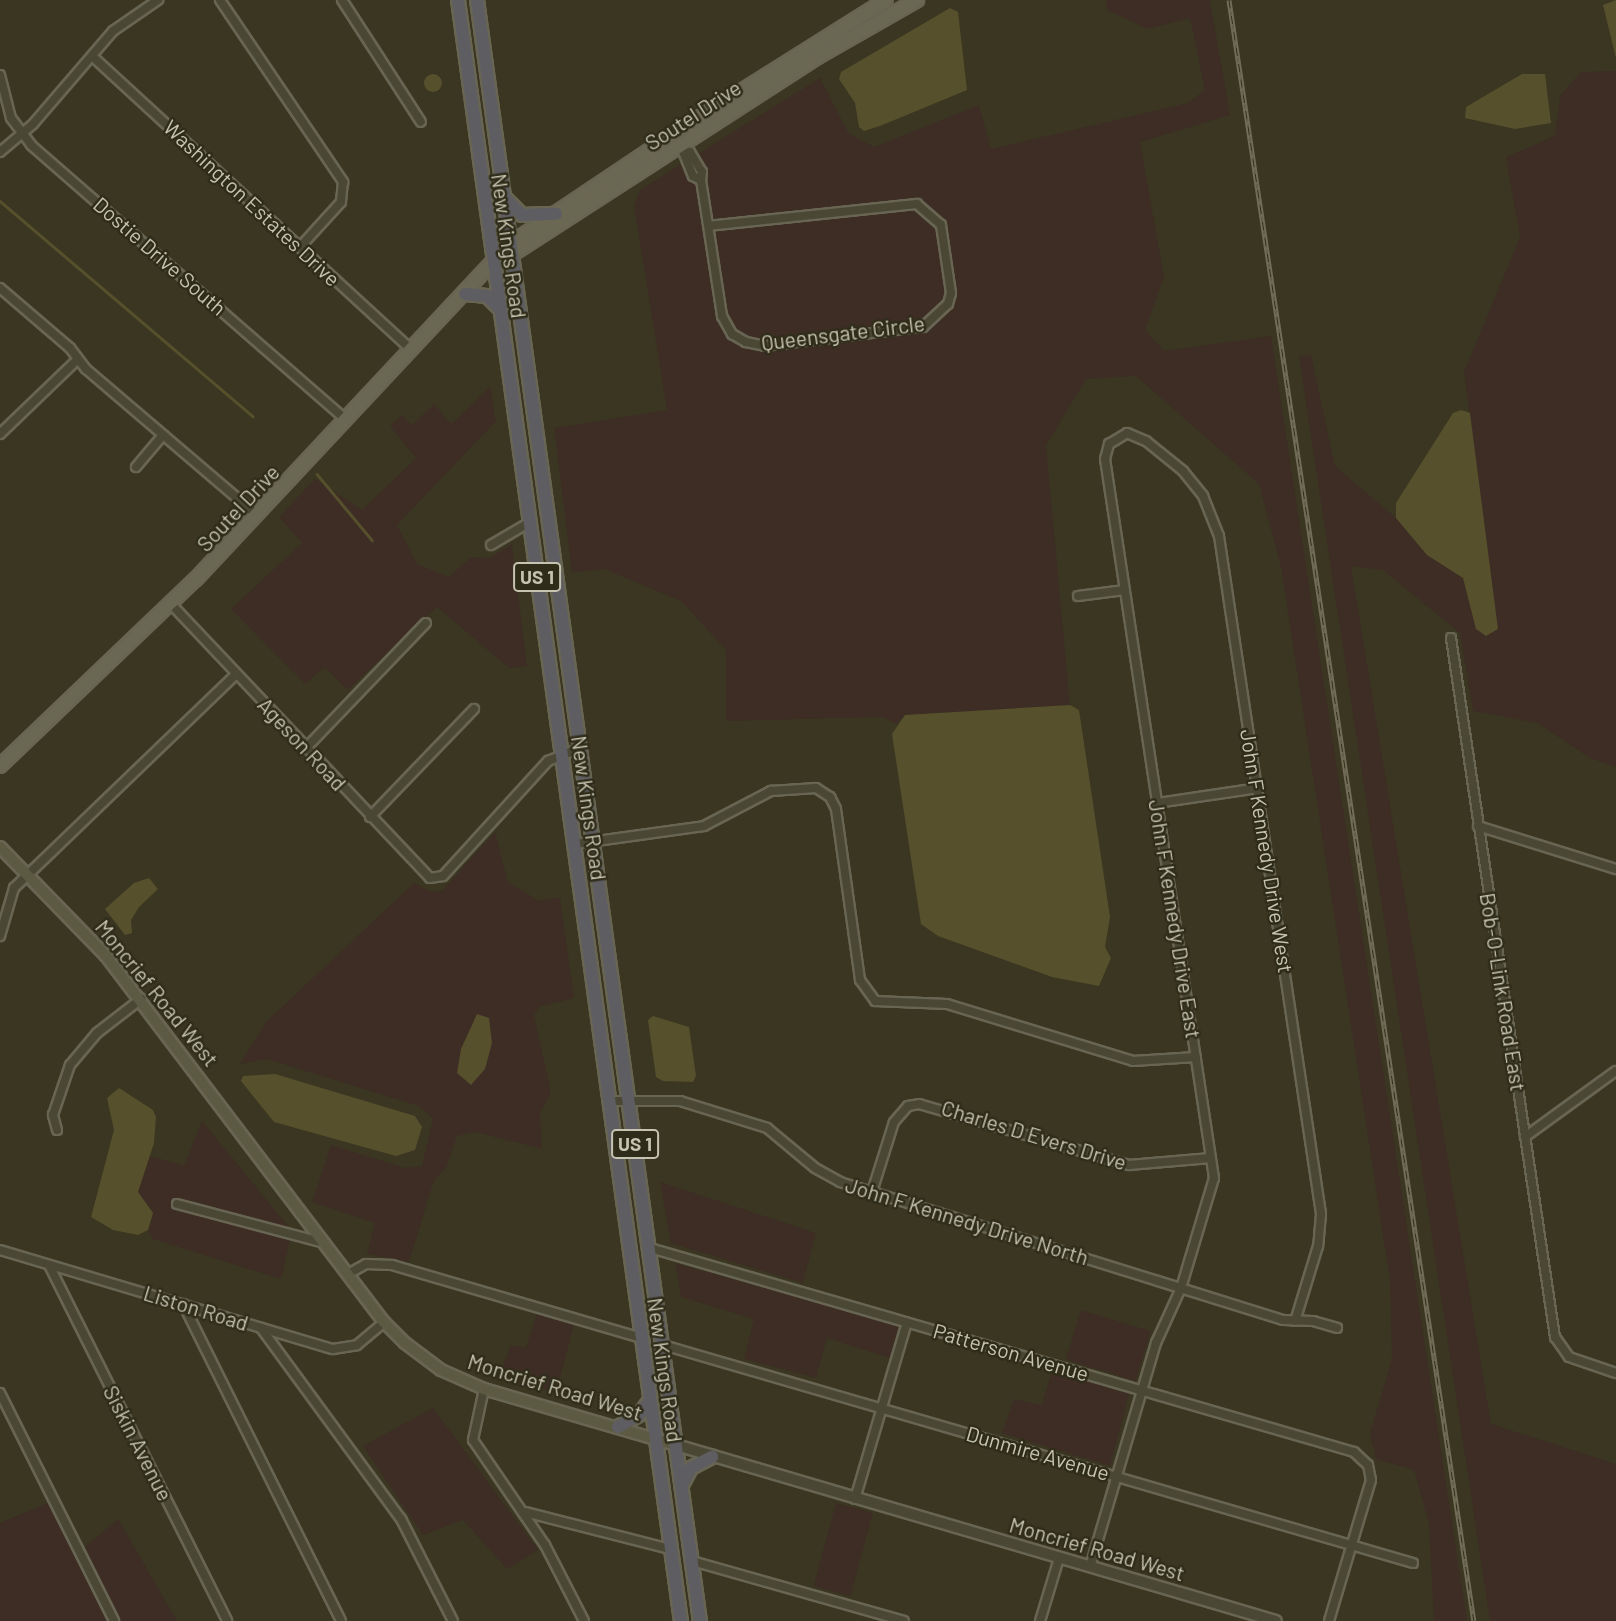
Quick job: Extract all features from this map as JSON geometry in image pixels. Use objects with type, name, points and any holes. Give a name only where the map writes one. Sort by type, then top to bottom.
[{"type":"highway","name":"New Kings Road","points":[[458,0],[492,265],[528,496],[681,1621]]},
{"type":"highway","name":"New Kings Road","points":[[477,0],[701,1621]]},
{"type":"highway","points":[[504,198],[522,215],[556,214]]},
{"type":"highway","points":[[465,294],[487,296],[498,308]]},
{"type":"highway","points":[[618,1427],[639,1415],[649,1401]]},
{"type":"highway","points":[[682,1485],[691,1468],[712,1457]]},
{"type":"main road","name":"Soutel Drive","points":[[0,766],[172,604],[492,265],[556,214],[675,133],[873,3],[887,0]]},
{"type":"main road","name":"Soutel Drive","points":[[511,249],[682,148],[881,19],[917,0]]},
{"type":"main road","name":"Moncrief Road West","points":[[0,847],[28,874],[141,999],[384,1322],[423,1358],[484,1389],[676,1445]]},
{"type":"street","points":[[0,152],[22,134],[113,31],[158,0]]},
{"type":"street","points":[[220,0],[343,182],[341,202],[300,247]]},
{"type":"street","points":[[342,0],[421,122]]},
{"type":"street","points":[[873,3],[881,19]]},
{"type":"street","name":"Washington Estates Drive","points":[[92,56],[412,350]]},
{"type":"street","name":"Dostie Drive South","points":[[0,75],[11,118],[22,134],[346,420]]},
{"type":"street","name":"Queensgate Circle","points":[[675,133],[682,148],[690,152],[702,172],[701,180],[722,316],[732,334],[754,345],[923,327],[948,304],[941,225],[917,204],[709,226]]},
{"type":"street","points":[[0,289],[257,515]]},
{"type":"street","points":[[0,434],[78,359]]},
{"type":"street","name":"John F Kennedy Drive West","points":[[1114,439],[1127,433],[1146,441],[1183,471],[1212,514],[1258,788],[1321,1214],[1318,1246],[1295,1321]]},
{"type":"street","points":[[136,467],[163,435]]},
{"type":"street","name":"John F Kennedy Drive East","points":[[1090,1567],[1156,1343],[1181,1288],[1213,1184],[1212,1158],[1105,459],[1114,439]]},
{"type":"street","points":[[528,496],[546,499]]},
{"type":"street","points":[[491,545],[530,522]]},
{"type":"street","points":[[1078,596],[1125,590]]},
{"type":"street","name":"Ageson Road","points":[[172,604],[426,876],[435,879],[443,876],[538,771],[562,753]]},
{"type":"street","points":[[306,748],[426,623]]},
{"type":"street","name":"Bob-O-Link Road East","points":[[1451,638],[1558,1345],[1569,1357],[1616,1373]]},
{"type":"street","points":[[0,936],[14,888],[236,674]]},
{"type":"street","points":[[370,817],[474,709]]},
{"type":"street","points":[[562,753],[580,748]]},
{"type":"street","points":[[575,844],[704,826],[771,791],[816,788],[830,797],[836,809],[860,980],[875,1001],[947,1004],[1133,1061],[1196,1057]]},
{"type":"street","points":[[1157,803],[1258,788]]},
{"type":"street","points":[[1478,826],[1616,869]]},
{"type":"street","points":[[57,1130],[53,1115],[70,1065],[97,1033],[141,999]]},
{"type":"street","points":[[1525,1138],[1616,1071]]},
{"type":"street","name":"John F Kennedy Drive North","points":[[610,1101],[680,1101],[767,1128],[827,1176],[872,1192],[1181,1288],[1295,1321],[1337,1328]]},
{"type":"street","name":"Charles D Evers Drive","points":[[872,1192],[894,1122],[908,1106],[919,1104],[1129,1165],[1212,1158]]},
{"type":"street","points":[[177,1204],[325,1243]]},
{"type":"street","name":"Patterson Avenue","points":[[650,1248],[1354,1452],[1368,1465],[1371,1480],[1352,1545]]},
{"type":"street","name":"Liston Road","points":[[0,1250],[341,1350],[357,1345],[384,1322]]},
{"type":"street","points":[[348,1274],[366,1264],[393,1265],[641,1338]]},
{"type":"street","name":"Siskin Avenue","points":[[49,1265],[227,1621]]},
{"type":"street","points":[[183,1304],[341,1621]]},
{"type":"street","points":[[855,1499],[907,1322]]},
{"type":"street","points":[[261,1328],[401,1519],[453,1621]]},
{"type":"street","name":"Dunmire Avenue","points":[[663,1345],[1413,1563]]},
{"type":"street","points":[[484,1389],[473,1440],[525,1512],[584,1621]]},
{"type":"street","points":[[0,1393],[114,1621]]},
{"type":"street","name":"Moncrief Road West","points":[[676,1445],[1276,1621]]},
{"type":"street","points":[[525,1512],[670,1549]]},
{"type":"street","points":[[1329,1621],[1352,1545]]},
{"type":"street","points":[[1040,1621],[1059,1558]]},
{"type":"street","points":[[692,1561],[904,1621]]},
{"type":"shaded area","points":[[1106,0],[1210,0],[1230,115],[1140,142],[1164,277],[1145,330],[1164,351],[1271,336],[1467,1621],[1434,1621],[1429,1524],[1414,1470],[1376,1459],[1370,1434],[1392,1358],[1390,1281],[1281,567],[1259,484],[1136,376],[1086,379],[1046,445],[1070,705],[905,715],[896,724],[883,717],[726,721],[726,650],[681,601],[604,569],[572,573],[554,428],[667,410],[634,206],[640,190],[820,78],[849,134],[874,147],[979,105],[991,149],[1188,103],[1205,90],[1190,18],[1148,29],[1107,10]]},
{"type":"shaded area","points":[[1616,0],[1616,58],[1603,5]]},
{"type":"shaded area","points":[[950,8],[958,12],[967,90],[864,131],[859,127],[855,103],[839,79],[841,72]]},
{"type":"shaded area","points":[[1616,71],[1616,767],[1590,758],[1537,723],[1473,711],[1460,633],[1383,570],[1351,566],[1491,1424],[1616,1464],[1616,1621],[1490,1621],[1299,357],[1311,355],[1335,466],[1396,518],[1427,555],[1463,578],[1476,629],[1498,630],[1464,372],[1520,237],[1506,157],[1555,136],[1560,96],[1581,72]]},
{"type":"shaded area","points":[[433,74],[439,77],[442,83],[439,89],[433,92],[427,89],[424,83],[427,77]]},
{"type":"shaded area","points":[[1522,74],[1545,74],[1551,123],[1515,129],[1465,118],[1466,107]]},
{"type":"shaded area","points":[[490,387],[496,421],[397,525],[417,564],[449,577],[471,557],[490,558],[512,544],[527,666],[509,668],[437,607],[347,690],[325,667],[305,684],[231,609],[302,543],[279,517],[315,479],[362,510],[416,458],[390,426],[402,415],[411,426],[434,404],[451,424]]},
{"type":"shaded area","points":[[1461,410],[1470,413],[1498,629],[1486,636],[1476,629],[1463,578],[1427,555],[1396,518],[1396,503],[1453,413]]},
{"type":"shaded area","points":[[1070,705],[1079,710],[1110,917],[1105,947],[1111,958],[1099,986],[1052,977],[938,936],[921,924],[892,734],[905,715]]},
{"type":"shaded area","points":[[495,832],[508,882],[539,901],[560,897],[574,998],[539,1007],[534,1015],[551,1092],[540,1113],[542,1149],[475,1132],[457,1136],[446,1168],[434,1180],[409,1262],[367,1254],[375,1223],[312,1202],[331,1145],[405,1168],[422,1166],[433,1119],[419,1106],[267,1059],[240,1064],[266,1022],[414,883],[431,892],[442,891]]},
{"type":"shaded area","points":[[149,878],[158,889],[139,907],[131,920],[132,933],[125,935],[105,909],[134,883]]},
{"type":"shaded area","points":[[477,1014],[489,1018],[492,1043],[485,1069],[471,1085],[457,1073],[461,1049]]},
{"type":"shaded area","points":[[653,1016],[689,1027],[696,1076],[693,1082],[663,1081],[656,1077],[648,1020]]},
{"type":"shaded area","points":[[275,1074],[415,1116],[422,1127],[415,1150],[396,1156],[274,1122],[241,1081],[243,1076]]},
{"type":"shaded area","points":[[119,1088],[153,1110],[156,1117],[154,1143],[138,1192],[153,1213],[148,1230],[138,1235],[113,1230],[91,1217],[114,1130],[107,1098]]},
{"type":"shaded area","points":[[202,1121],[292,1231],[281,1279],[153,1239],[148,1230],[153,1213],[138,1192],[150,1156],[184,1166]]},
{"type":"shaded area","points":[[660,1182],[816,1233],[803,1283],[671,1243]]},
{"type":"shaded area","points":[[675,1263],[899,1326],[890,1358],[827,1338],[816,1378],[744,1359],[754,1319],[681,1297]]},
{"type":"shaded area","points":[[1081,1310],[1151,1331],[1136,1381],[1066,1360]]},
{"type":"shaded area","points":[[537,1313],[574,1324],[556,1393],[499,1377],[511,1345],[526,1348]]},
{"type":"shaded area","points":[[1052,1370],[1129,1394],[1110,1466],[1002,1433],[1014,1399],[1042,1405]]},
{"type":"shaded area","points":[[433,1408],[538,1550],[507,1569],[463,1520],[423,1535],[363,1446]]},
{"type":"shaded area","points":[[50,1502],[107,1621],[0,1621],[0,1523]]},
{"type":"shaded area","points":[[836,1503],[873,1513],[850,1596],[814,1586]]},
{"type":"shaded area","points":[[118,1519],[177,1621],[121,1621],[84,1548]]},
{"type":"waterway","points":[[0,201],[253,416]]},
{"type":"waterway","points":[[317,474],[372,540]]},
{"type":"railway","points":[[1229,0],[1474,1621]]}]
